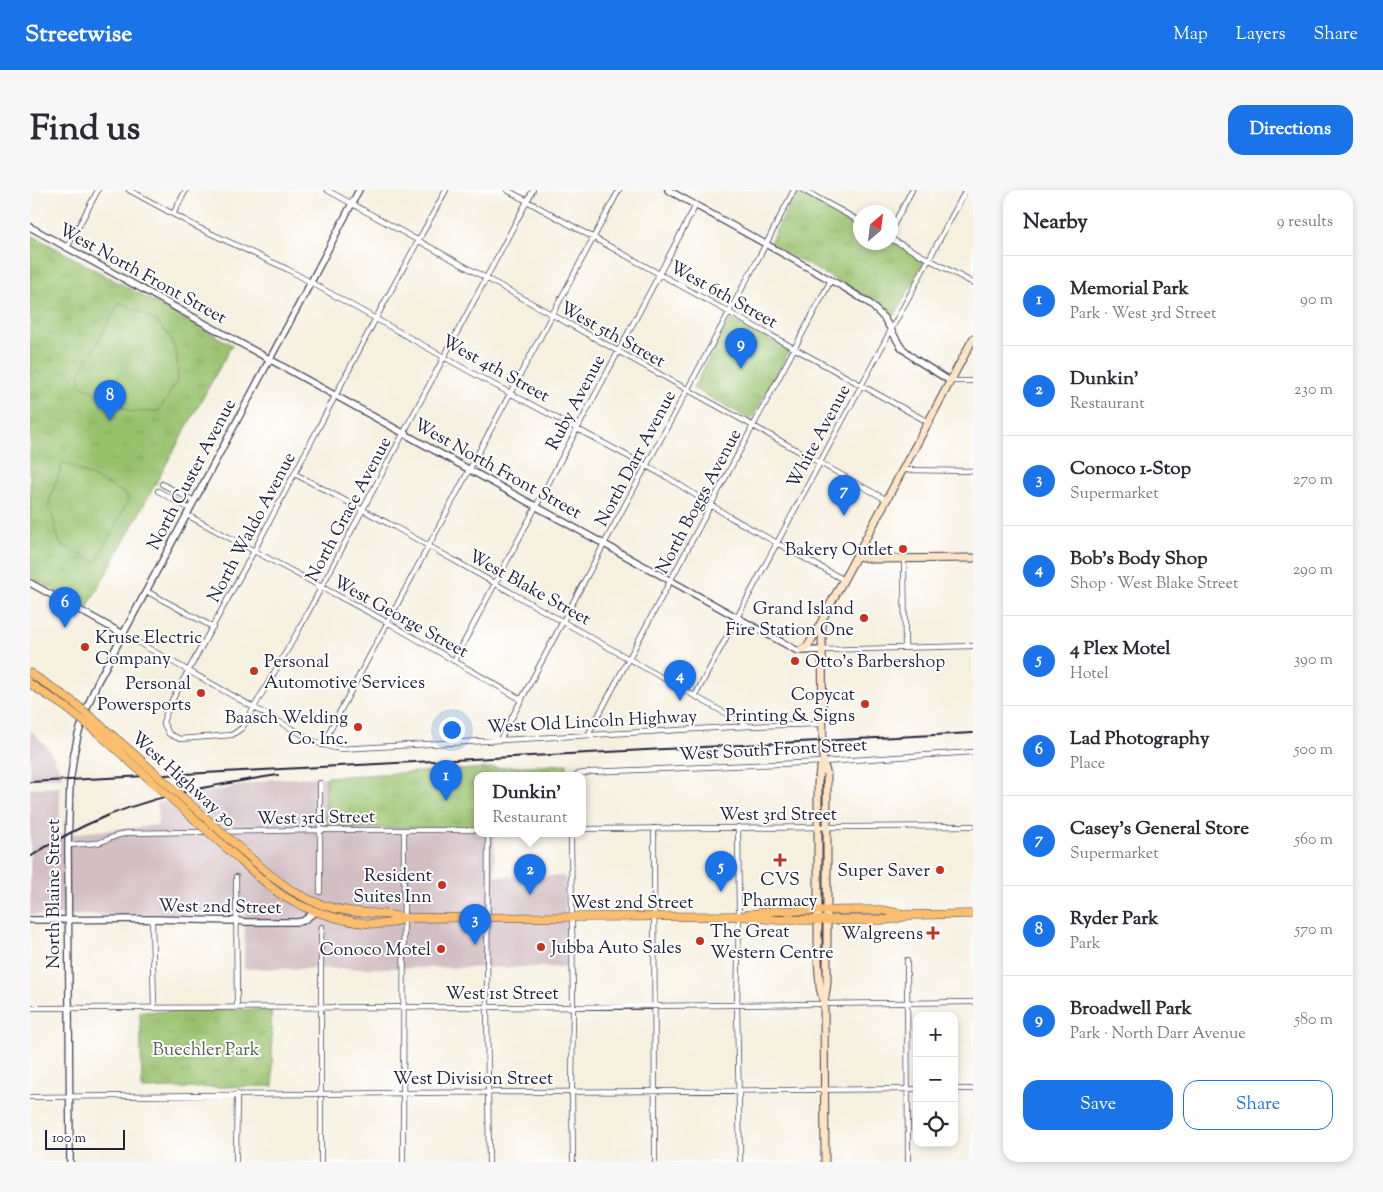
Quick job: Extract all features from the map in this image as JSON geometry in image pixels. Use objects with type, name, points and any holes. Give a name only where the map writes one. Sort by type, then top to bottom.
[{"type":"highway","name":"West Highway 30","points":[[30,673],[104,729],[287,888],[318,908]]},
{"type":"highway","name":"West Highway 30","points":[[30,684],[70,705],[116,749],[283,896],[302,906],[318,908]]},
{"type":"highway","name":"West 2nd Street","points":[[318,908],[389,914],[404,918],[739,916],[778,920],[886,920],[910,915]]},
{"type":"highway","name":"West 2nd Street","points":[[739,916],[773,911],[818,910],[881,910],[910,915],[973,914]]},
{"type":"main road","points":[[802,650],[808,646],[973,339]]},
{"type":"main road","points":[[857,556],[876,559],[973,558]]},
{"type":"main road","points":[[823,618],[822,724],[823,762],[827,774],[828,910],[827,984],[824,1003],[825,1162]]},
{"type":"main road","points":[[823,762],[818,782],[818,961],[819,982],[824,1003]]},
{"type":"street","points":[[67,248],[98,190]]},
{"type":"street","name":"West 4th Street","points":[[130,190],[212,234],[311,282],[510,393],[667,477],[712,506],[844,580]]},
{"type":"street","points":[[173,214],[186,190]]},
{"type":"street","name":"West 5th Street","points":[[327,190],[887,500]]},
{"type":"street","name":"North Custer Avenue","points":[[70,780],[84,714],[97,683],[359,190]]},
{"type":"street","name":"North Waldo Avenue","points":[[236,732],[232,735],[180,738],[169,734],[163,722],[170,704],[190,671],[376,318],[446,190]]},
{"type":"street","name":"West 6th Street","points":[[507,190],[928,422]]},
{"type":"street","name":"North Grace Avenue","points":[[236,732],[242,728],[255,708],[322,587],[534,190]]},
{"type":"street","points":[[322,745],[619,190]]},
{"type":"street","points":[[668,190],[869,303],[884,318],[901,347],[915,360],[950,381],[973,381]]},
{"type":"street","name":"North Darr Avenue","points":[[500,740],[794,190]]},
{"type":"street","points":[[803,190],[853,218]]},
{"type":"street","points":[[898,215],[912,190]]},
{"type":"street","name":"White Avenue","points":[[695,696],[966,190]]},
{"type":"street","name":"Ruby Avenue","points":[[454,661],[696,205]]},
{"type":"street","name":"West North Front Street","points":[[30,228],[796,650],[973,646]]},
{"type":"street","points":[[898,243],[973,284]]},
{"type":"street","name":"North Boggs Avenue","points":[[588,735],[831,280]]},
{"type":"street","points":[[903,470],[973,470]]},
{"type":"street","name":"West Blake Street","points":[[295,474],[495,583],[750,726]]},
{"type":"street","points":[[162,484],[194,501]]},
{"type":"street","name":"West George Street","points":[[158,491],[188,512],[254,551],[387,622],[522,700]]},
{"type":"street","points":[[904,559],[905,647]]},
{"type":"street","points":[[30,584],[123,634]]},
{"type":"street","points":[[146,591],[213,628]]},
{"type":"street","name":"West Old Lincoln Highway","points":[[123,634],[322,745],[340,749],[750,726],[822,724]]},
{"type":"street","name":"West South Front Street","points":[[586,773],[823,762],[973,752]]},
{"type":"street","name":"North Blaine Street","points":[[70,780],[68,844],[70,1162]]},
{"type":"street","points":[[320,783],[320,892]]},
{"type":"street","name":"West 3rd Street","points":[[586,829],[973,826]]},
{"type":"street","points":[[654,828],[655,1162]]},
{"type":"street","points":[[738,828],[737,1005],[740,1162]]},
{"type":"street","points":[[403,1162],[404,830]]},
{"type":"street","name":"West 3rd Street","points":[[68,844],[98,843],[128,833],[474,830]]},
{"type":"street","points":[[488,837],[487,1006],[490,1162]]},
{"type":"street","points":[[571,837],[573,1162]]},
{"type":"street","points":[[236,877],[237,1007]]},
{"type":"street","name":"West 2nd Street","points":[[30,920],[152,919],[300,922],[318,908]]},
{"type":"street","points":[[152,919],[154,1008]]},
{"type":"street","points":[[321,1162],[320,1006],[322,927]]},
{"type":"street","points":[[907,960],[908,1162]]},
{"type":"street","name":"West 1st Street","points":[[30,1008],[573,1007],[973,1002]]},
{"type":"street","name":"West Division Street","points":[[30,1097],[913,1089]]},
{"type":"street","points":[[958,1089],[973,1089]]},
{"type":"street","points":[[236,1162],[237,1094]]},
{"type":"shaded area","points":[[30,729],[50,750],[63,777],[30,778]]},
{"type":"shaded area","points":[[326,777],[326,828],[474,827],[474,837],[494,837],[495,876],[565,876],[568,967],[244,969],[245,914],[30,915],[30,788],[60,787],[59,835],[158,825],[157,803],[273,779]]},
{"type":"green space","points":[[797,191],[853,221],[853,250],[898,250],[898,245],[925,260],[895,315],[888,314],[877,302],[769,244]]},
{"type":"green space","points":[[30,234],[232,345],[87,608],[30,577]]},
{"type":"green space","points":[[120,302],[154,320],[171,338],[177,356],[178,379],[159,411],[131,412],[81,385],[79,375]]},
{"type":"green space","points":[[731,319],[789,351],[751,420],[693,388]]},
{"type":"green space","points":[[63,462],[126,494],[128,501],[96,562],[60,544],[49,503]]},
{"type":"green space","points":[[567,764],[567,772],[474,772],[474,827],[326,828],[326,777]]},
{"type":"green space","name":"Buechler Park","points":[[271,1009],[273,1086],[142,1089],[140,1012]]},
{"type":"railway","points":[[30,782],[973,733]]},
{"type":"railway","points":[[30,857],[79,828],[132,806],[180,793],[278,775]]},
{"type":"place","name":"Broadwell Park","points":[[741,369]]},
{"type":"place","name":"Ryder Park","points":[[110,421]]},
{"type":"place","name":"Casey's General Store","points":[[844,516]]},
{"type":"place","name":"Bakery Outlet","points":[[903,549]]},
{"type":"place","name":"Grand Island Fire Station One","points":[[864,618]]},
{"type":"place","name":"Lad Photography","points":[[65,628]]},
{"type":"place","name":"Kruse Electric Company","points":[[85,647]]},
{"type":"place","name":"Otto's Barbershop","points":[[795,661]]},
{"type":"place","name":"Personal Automotive Services","points":[[254,671]]},
{"type":"place","name":"Personal Powersports","points":[[201,693]]},
{"type":"place","name":"Bob's Body Shop","points":[[680,701]]},
{"type":"place","name":"Copycat Printing & Signs","points":[[865,704]]},
{"type":"place","name":"Baasch Welding Co. Inc.","points":[[358,727]]},
{"type":"place","name":"Memorial Park","points":[[446,801]]},
{"type":"place","name":"CVS Pharmacy","points":[[780,860]]},
{"type":"place","name":"Super Saver","points":[[940,870]]},
{"type":"place","name":"Resident Suites Inn","points":[[442,885]]},
{"type":"place","name":"4 Plex Motel","points":[[721,892]]},
{"type":"place","name":"Dunkin'","points":[[530,895]]},
{"type":"place","name":"Walgreens","points":[[933,933]]},
{"type":"place","name":"The Great Western Centre","points":[[700,941]]},
{"type":"place","name":"Conoco 1-Stop","points":[[475,945]]},
{"type":"place","name":"Jubba Auto Sales","points":[[541,947]]},
{"type":"place","name":"Conoco Motel","points":[[441,949]]}]
